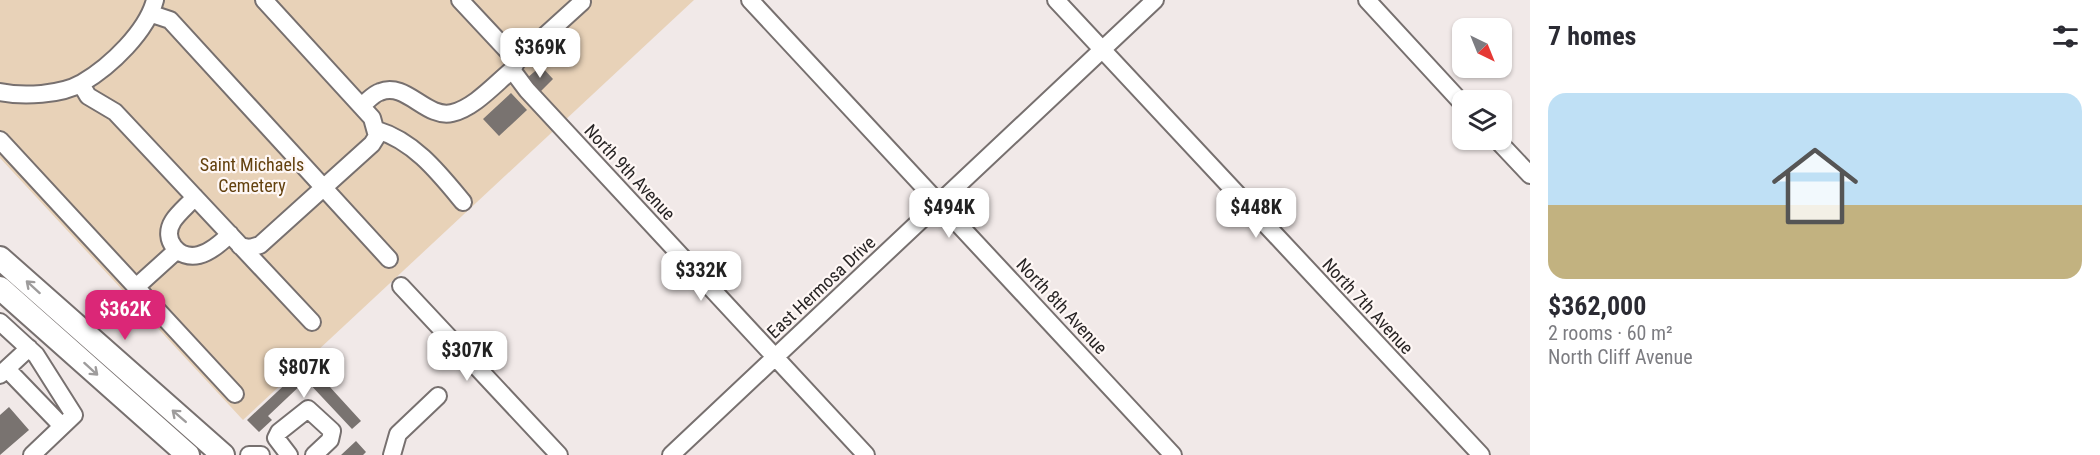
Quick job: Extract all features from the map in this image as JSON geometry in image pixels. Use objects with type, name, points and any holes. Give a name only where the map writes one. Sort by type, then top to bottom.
[{"type":"main road","points":[[0,258],[223,455]]},
{"type":"main road","points":[[0,288],[188,455]]},
{"type":"street","points":[[235,240],[250,248],[260,245],[372,144],[377,136],[372,117],[264,0]]},
{"type":"street","name":"North 9th Avenue","points":[[460,0],[560,126],[866,455]]},
{"type":"street","name":"North 8th Avenue","points":[[750,0],[1173,455]]},
{"type":"street","name":"North 7th Avenue","points":[[1056,0],[1481,455]]},
{"type":"street","name":"East Hermosa Drive","points":[[671,455],[1155,0]]},
{"type":"street","points":[[1367,0],[1452,92]]},
{"type":"street","points":[[361,106],[380,91],[394,91],[438,112],[450,114],[464,109],[582,2]]},
{"type":"street","points":[[2,98],[34,95],[81,84],[128,44],[144,27],[153,7],[170,20],[389,259]]},
{"type":"street","points":[[81,84],[88,96],[115,112],[312,322]]},
{"type":"street","points":[[377,130],[402,141],[425,159],[463,202]]},
{"type":"street","points":[[0,140],[235,394]]},
{"type":"street","points":[[1506,150],[1530,176]]},
{"type":"street","points":[[195,197],[173,221],[170,229],[172,245],[190,256],[199,256],[235,240]]},
{"type":"street","points":[[135,288],[177,250]]},
{"type":"street","points":[[401,286],[559,455]]},
{"type":"street","points":[[0,322],[46,367],[68,421]]},
{"type":"street","points":[[29,348],[3,372],[68,421]]},
{"type":"street","points":[[392,455],[398,434],[438,396]]},
{"type":"street","points":[[289,455],[276,438],[295,417],[308,409],[332,431],[330,440],[314,455]]},
{"type":"street","points":[[32,455],[68,421]]},
{"type":"street","points":[[249,455],[261,455]]},
{"type":"green space","name":"Saint Michaels Cemetery","points":[[0,0],[694,0],[243,420],[0,158]]},
{"type":"building","points":[[541,66],[553,79],[540,92],[527,78]]},
{"type":"building","points":[[511,93],[527,110],[499,136],[483,119]]},
{"type":"building","points":[[308,363],[361,421],[352,429],[306,380],[268,416],[272,420],[259,432],[247,420]]},
{"type":"building","points":[[9,407],[29,430],[0,455],[0,415]]},
{"type":"building","points":[[356,441],[366,452],[363,455],[341,455]]}]
